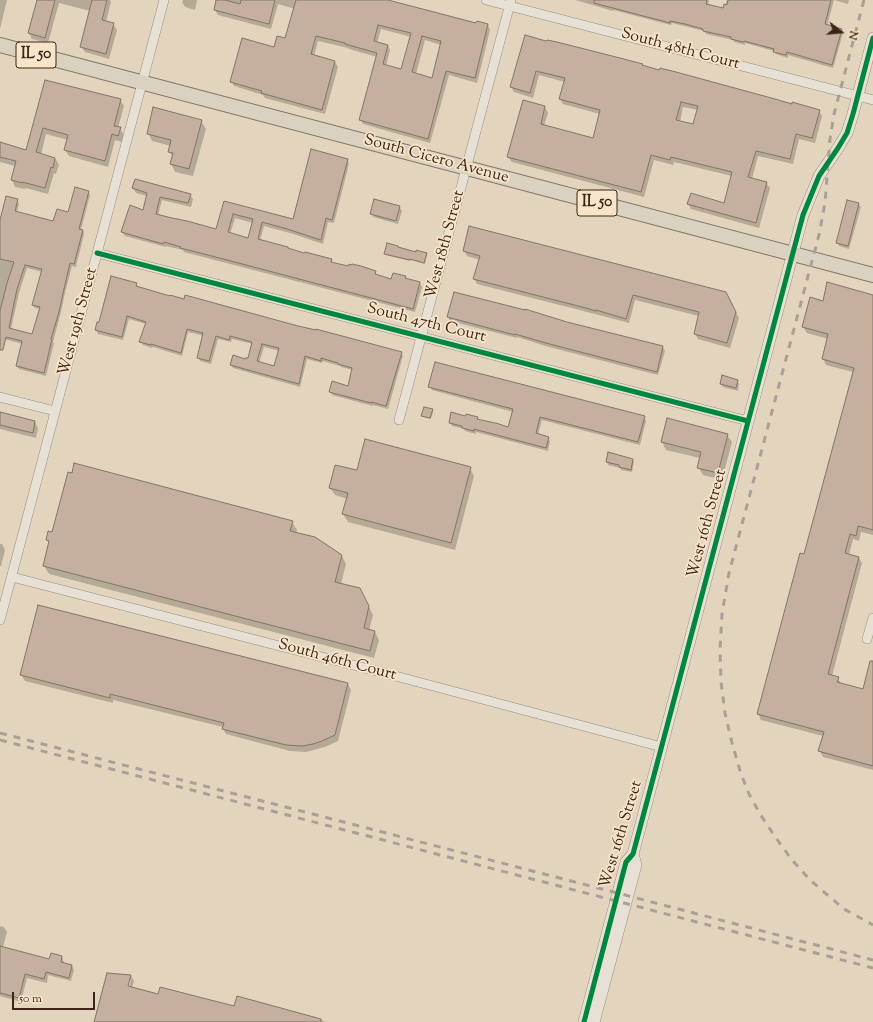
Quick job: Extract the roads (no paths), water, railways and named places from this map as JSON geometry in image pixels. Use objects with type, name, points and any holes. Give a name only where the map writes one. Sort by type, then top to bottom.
[{"type":"main road","name":"South Cicero Avenue","points":[[0,45],[873,275]]},
{"type":"street","name":"West 19th Street","points":[[0,620],[164,0]]},
{"type":"street","name":"South 48th Court","points":[[486,0],[510,3],[873,100]]},
{"type":"street","name":"West 18th Street","points":[[399,420],[510,3]]},
{"type":"street","name":"West 16th Street","points":[[584,1022],[626,862],[633,854],[803,215],[819,176],[847,133],[873,38]]},
{"type":"street","name":"South 47th Court","points":[[97,253],[748,421]]},
{"type":"street","points":[[0,396],[55,411]]},
{"type":"street","name":"South 46th Court","points":[[12,577],[388,674],[662,747]]},
{"type":"street","points":[[868,639],[873,618]]},
{"type":"street","name":"West 16th Street","points":[[594,1022],[636,865],[633,854]]},
{"type":"railway","points":[[864,0],[834,114],[830,139],[825,203],[819,235],[729,573],[722,614],[720,650],[721,682],[725,713],[732,743],[741,774],[749,794],[760,814],[792,860],[810,880],[844,909],[873,925]]},
{"type":"railway","points":[[0,733],[873,960]]},
{"type":"railway","points":[[0,740],[873,968]]}]
